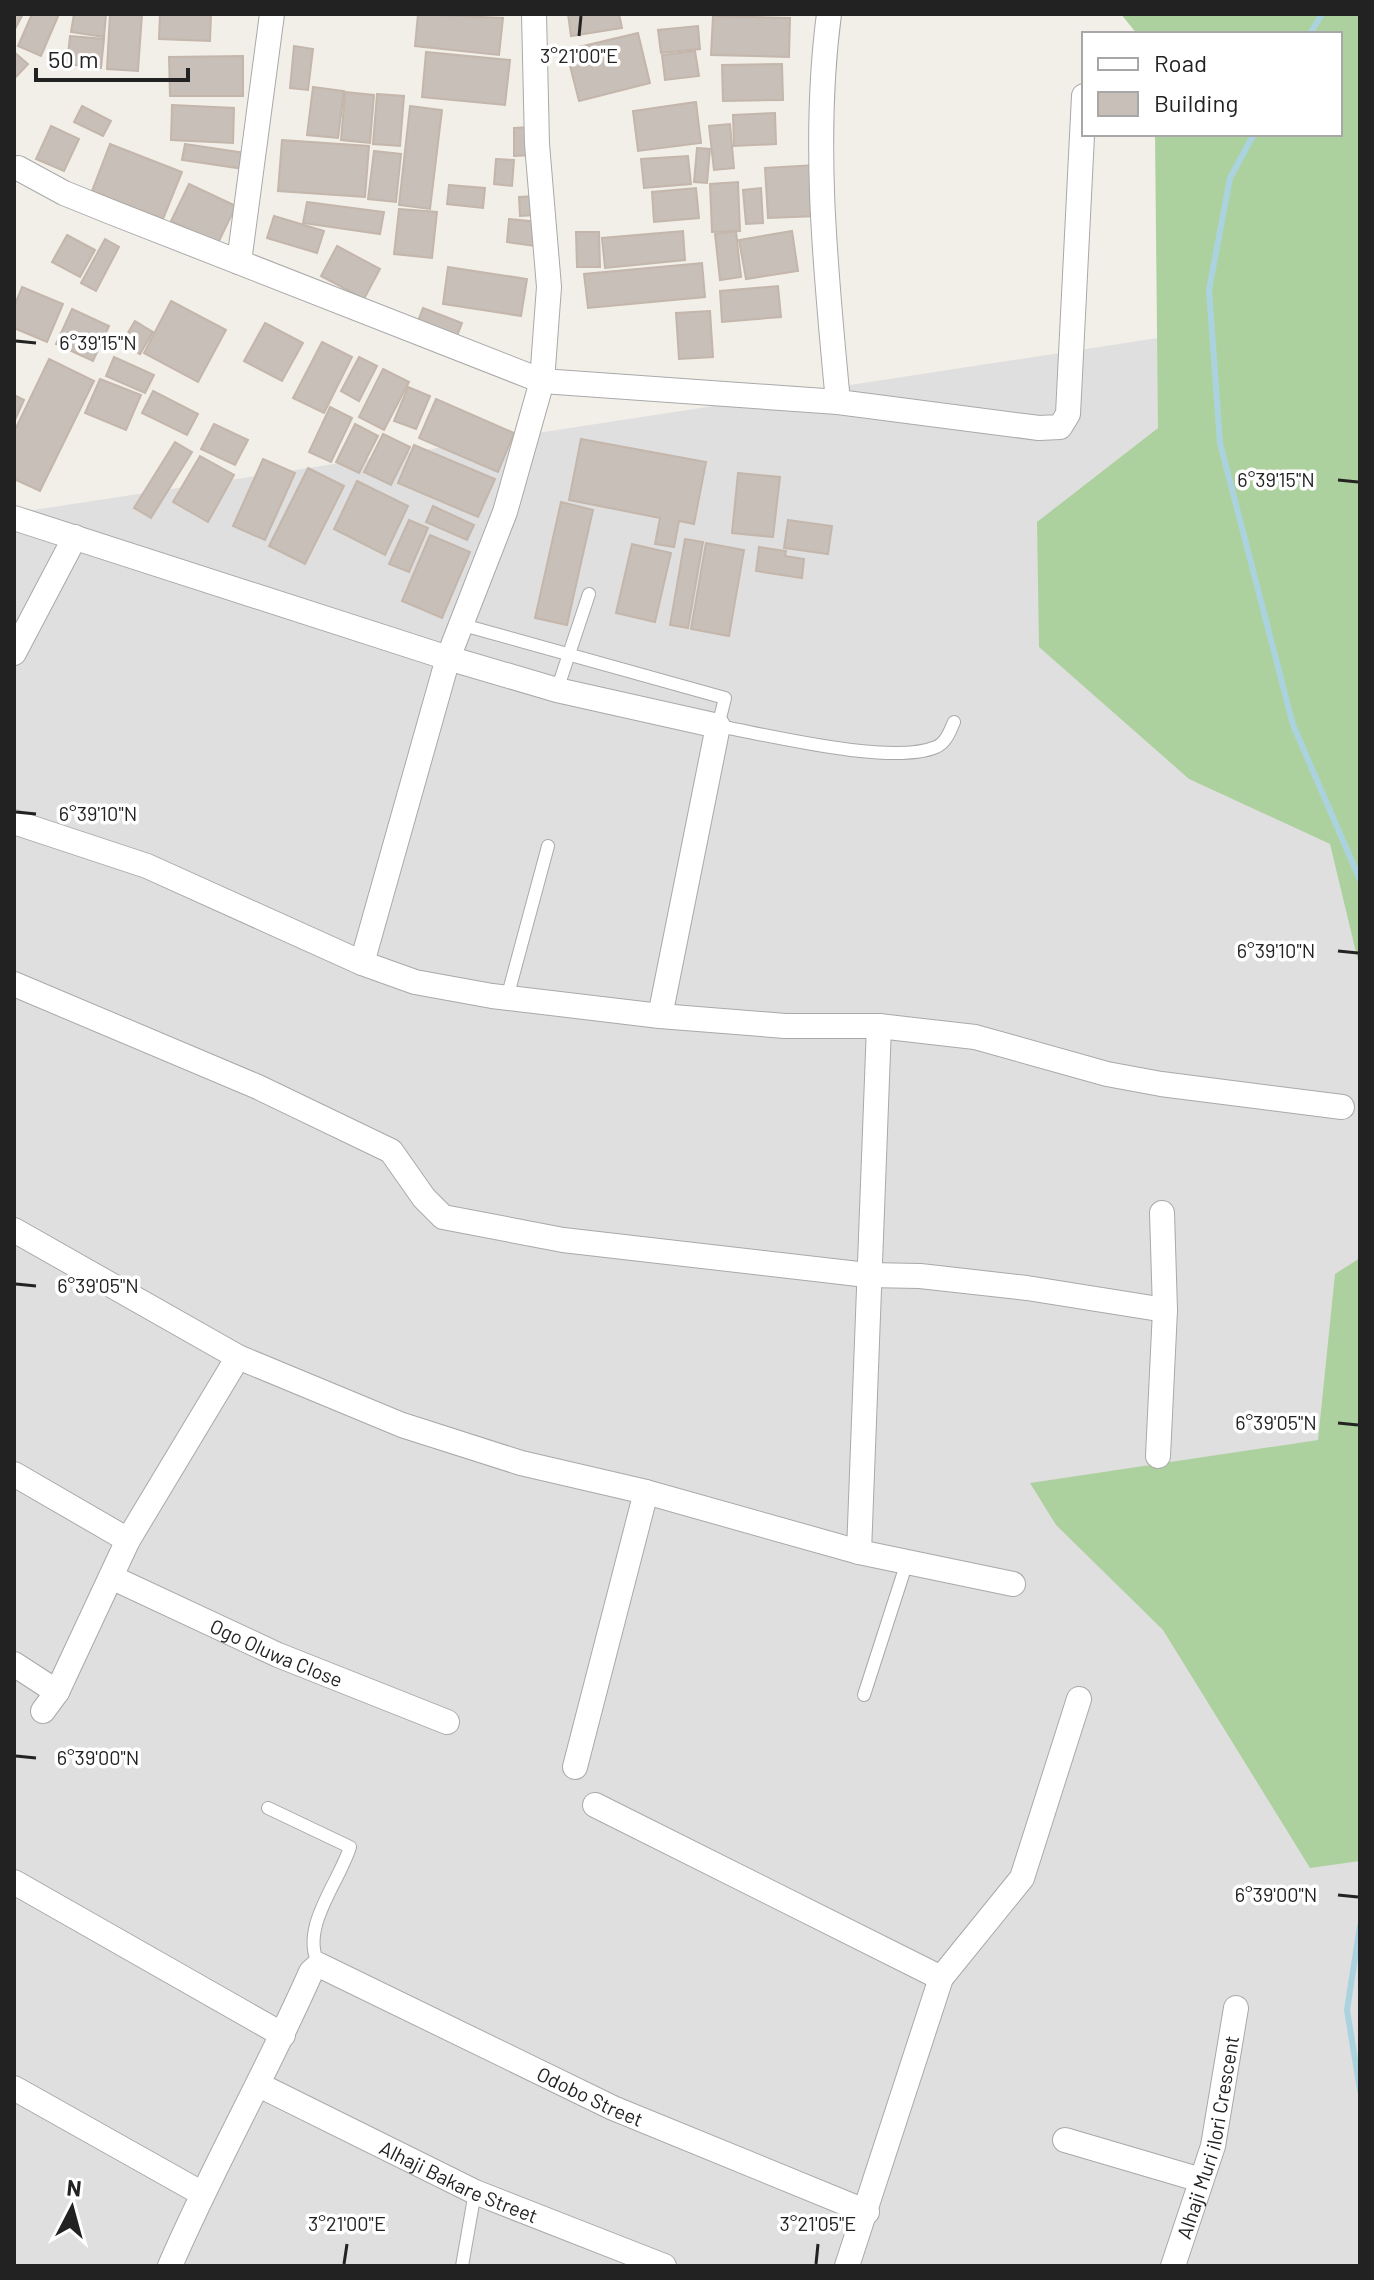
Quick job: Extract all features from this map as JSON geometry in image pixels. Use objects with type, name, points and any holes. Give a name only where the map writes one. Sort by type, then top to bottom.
[{"type":"street","points":[[239,262],[272,14]]},
{"type":"street","points":[[362,963],[448,658],[505,512],[542,381],[549,287],[537,144],[534,14]]},
{"type":"street","points":[[829,14],[822,62],[824,246],[838,402]]},
{"type":"street","points":[[16,170],[64,193],[542,381],[838,402],[1039,428],[1060,427],[1068,414],[1082,136]]},
{"type":"street","points":[[14,518],[448,658],[557,690],[718,726],[660,1016]]},
{"type":"street","points":[[14,653],[75,537]]},
{"type":"street","points":[[14,822],[147,866],[362,963],[415,982],[507,998],[660,1016],[785,1026],[879,1026],[975,1037],[1107,1074],[1342,1107]]},
{"type":"street","points":[[14,984],[258,1087],[395,1153],[424,1198],[443,1217],[563,1240],[867,1275],[920,1276],[1027,1288],[1165,1310]]},
{"type":"street","points":[[859,1552],[867,1275],[879,1026]]},
{"type":"street","points":[[1158,1456],[1165,1310],[1162,1213]]},
{"type":"street","points":[[14,1230],[238,1357],[402,1425],[521,1463],[646,1492],[859,1552],[1013,1584]]},
{"type":"street","points":[[14,1664],[50,1701],[128,1540],[238,1357]]},
{"type":"street","points":[[14,1474],[128,1540]]},
{"type":"street","points":[[575,1767],[646,1492]]},
{"type":"street","name":"Ogo Oluwa Close","points":[[111,1577],[278,1655],[447,1722]]},
{"type":"street","points":[[847,2266],[941,1978],[1022,1878],[1079,1699]]},
{"type":"street","points":[[595,1805],[941,1978]]},
{"type":"street","points":[[14,1882],[283,2035]]},
{"type":"street","points":[[170,2266],[201,2193],[259,2085],[311,1972],[319,1965]]},
{"type":"street","name":"Odobo Street","points":[[319,1965],[613,2108],[867,2212]]},
{"type":"street","name":"Alhaji Muri ilori Crescent","points":[[1173,2266],[1213,2146],[1236,2008]]},
{"type":"street","name":"Alhaji Bakare Street","points":[[259,2085],[475,2192],[664,2266]]},
{"type":"street","points":[[14,2088],[201,2193]]},
{"type":"street","points":[[1065,2140],[1201,2180]]},
{"type":"lane","points":[[557,690],[589,594]]},
{"type":"lane","points":[[463,625],[725,698],[718,726],[889,753],[935,748],[954,722]]},
{"type":"lane","points":[[507,998],[548,846]]},
{"type":"lane","points":[[864,1695],[907,1562]]},
{"type":"lane","points":[[268,1808],[350,1847],[342,1874],[326,1898],[313,1932],[312,1952],[319,1965]]},
{"type":"lane","points":[[462,2266],[475,2192]]},
{"type":"shaded area","points":[[1360,307],[1360,2266],[14,2266],[14,513]]},
{"type":"green space","points":[[1121,14],[1360,14],[1360,969],[1330,844],[1189,779],[1039,647],[1037,522],[1158,428],[1155,136],[1342,136],[1342,32],[1135,32]]},
{"type":"green space","points":[[1360,1258],[1360,1861],[1310,1868],[1163,1630],[1056,1525],[1030,1483],[1318,1440],[1335,1274]]},
{"type":"building","points":[[14,14],[23,14],[14,31]]},
{"type":"building","points":[[32,14],[59,14],[41,56],[18,46]]},
{"type":"building","points":[[74,14],[106,14],[104,37],[71,32]]},
{"type":"building","points":[[110,14],[142,14],[138,71],[107,69]]},
{"type":"building","points":[[160,14],[211,14],[210,41],[159,39]]},
{"type":"building","points":[[418,14],[503,18],[499,55],[415,46]]},
{"type":"building","points":[[568,14],[619,14],[622,28],[571,36]]},
{"type":"building","points":[[713,16],[790,18],[789,57],[711,55]]},
{"type":"building","points":[[698,26],[700,49],[661,53],[658,30]]},
{"type":"building","points":[[638,33],[650,83],[579,101],[566,50]]},
{"type":"building","points":[[70,36],[104,39],[101,68],[67,64]]},
{"type":"building","points":[[294,46],[313,49],[308,90],[290,88]]},
{"type":"building","points":[[695,51],[699,76],[665,80],[662,55]]},
{"type":"building","points":[[14,52],[28,64],[14,79]]},
{"type":"building","points":[[426,52],[510,60],[505,105],[422,97]]},
{"type":"building","points":[[243,56],[243,96],[170,96],[169,57]]},
{"type":"building","points":[[782,64],[783,100],[723,101],[722,65]]},
{"type":"building","points":[[313,87],[344,91],[338,138],[307,135]]},
{"type":"building","points":[[345,92],[374,95],[370,143],[341,140]]},
{"type":"building","points":[[377,94],[404,96],[400,146],[373,144]]},
{"type":"building","points":[[696,102],[701,143],[638,151],[633,111]]},
{"type":"building","points":[[172,105],[234,108],[233,143],[171,140]]},
{"type":"building","points":[[82,106],[111,121],[103,136],[74,122]]},
{"type":"building","points":[[410,106],[442,110],[430,209],[399,205]]},
{"type":"building","points":[[775,113],[776,144],[734,146],[733,115]]},
{"type":"building","points":[[730,124],[734,168],[714,170],[709,126]]},
{"type":"building","points":[[51,126],[79,139],[64,171],[36,159]]},
{"type":"building","points":[[532,127],[532,155],[514,156],[514,128]]},
{"type":"building","points":[[282,140],[369,146],[365,197],[278,191]]},
{"type":"building","points":[[110,144],[182,172],[163,219],[92,191]]},
{"type":"building","points":[[185,144],[246,153],[244,169],[182,160]]},
{"type":"building","points":[[697,148],[710,149],[707,183],[694,182]]},
{"type":"building","points":[[374,151],[401,154],[396,202],[368,199]]},
{"type":"building","points":[[688,156],[691,184],[644,188],[641,159]]},
{"type":"building","points":[[496,159],[514,160],[512,186],[494,184]]},
{"type":"building","points":[[816,165],[818,216],[768,218],[765,168]]},
{"type":"building","points":[[738,182],[740,231],[712,232],[710,184]]},
{"type":"building","points":[[189,184],[236,206],[218,243],[171,221]]},
{"type":"building","points":[[449,185],[485,188],[483,208],[447,204]]},
{"type":"building","points":[[696,188],[699,218],[654,222],[652,192]]},
{"type":"building","points":[[761,188],[763,223],[746,224],[743,190]]},
{"type":"building","points":[[537,196],[537,215],[520,216],[519,197]]},
{"type":"building","points":[[307,202],[384,212],[380,234],[303,223]]},
{"type":"building","points":[[399,209],[437,212],[432,258],[394,254]]},
{"type":"building","points":[[274,216],[324,231],[317,253],[267,238]]},
{"type":"building","points":[[509,219],[539,222],[536,246],[507,242]]},
{"type":"building","points":[[683,231],[685,260],[605,268],[602,238]]},
{"type":"building","points":[[736,231],[741,277],[720,280],[715,234]]},
{"type":"building","points":[[792,231],[798,271],[746,279],[739,240]]},
{"type":"building","points":[[576,232],[599,232],[600,267],[577,267]]},
{"type":"building","points":[[67,235],[95,250],[80,277],[52,262]]},
{"type":"building","points":[[105,239],[119,247],[96,291],[81,283]]},
{"type":"building","points":[[337,246],[380,269],[364,299],[321,276]]},
{"type":"building","points":[[702,263],[705,297],[588,308],[584,274]]},
{"type":"building","points":[[448,267],[527,279],[521,316],[443,304]]},
{"type":"building","points":[[778,286],[781,317],[722,322],[720,291]]},
{"type":"building","points":[[22,287],[63,304],[47,342],[14,328],[14,307]]},
{"type":"building","points":[[171,301],[226,330],[198,382],[144,353]]},
{"type":"building","points":[[423,308],[462,323],[455,341],[416,326]]},
{"type":"building","points":[[72,309],[109,326],[93,361],[56,344]]},
{"type":"building","points":[[710,311],[713,357],[679,359],[676,313]]},
{"type":"building","points":[[135,321],[153,332],[140,354],[122,343]]},
{"type":"building","points":[[265,323],[303,343],[282,381],[244,361]]},
{"type":"building","points":[[322,342],[352,357],[324,413],[293,398]]},
{"type":"building","points":[[114,357],[154,375],[145,393],[106,376]]},
{"type":"building","points":[[359,357],[377,366],[359,401],[341,391]]},
{"type":"building","points":[[49,359],[94,381],[40,491],[14,479],[14,432]]},
{"type":"building","points":[[383,369],[409,382],[384,430],[359,417]]},
{"type":"building","points":[[100,379],[141,395],[126,430],[85,413]]},
{"type":"building","points":[[408,387],[430,396],[416,429],[394,421]]},
{"type":"building","points":[[153,391],[198,414],[187,435],[142,413]]},
{"type":"building","points":[[14,395],[24,400],[14,422]]},
{"type":"building","points":[[436,399],[514,433],[498,472],[419,438]]},
{"type":"building","points":[[330,407],[352,418],[331,462],[309,452]]},
{"type":"building","points":[[214,424],[248,440],[235,465],[201,449]]},
{"type":"building","points":[[355,424],[378,436],[359,473],[336,462]]},
{"type":"building","points":[[383,434],[410,447],[391,485],[364,472]]},
{"type":"building","points":[[581,439],[706,462],[694,524],[679,521],[674,547],[655,544],[660,518],[569,500]]},
{"type":"building","points":[[175,442],[192,452],[151,518],[134,508]]},
{"type":"building","points":[[414,445],[495,479],[478,517],[398,483]]},
{"type":"building","points":[[200,456],[234,475],[208,522],[173,502]]},
{"type":"building","points":[[263,459],[295,473],[265,540],[233,526]]},
{"type":"building","points":[[308,468],[344,486],[305,564],[269,546]]},
{"type":"building","points":[[738,473],[780,477],[773,537],[732,533]]},
{"type":"building","points":[[357,481],[408,506],[385,555],[334,529]]},
{"type":"building","points":[[561,502],[593,510],[567,625],[535,618]]},
{"type":"building","points":[[433,506],[474,525],[467,540],[426,522]]},
{"type":"building","points":[[409,520],[428,528],[409,572],[389,564]]},
{"type":"building","points":[[788,520],[832,526],[828,554],[784,548]]},
{"type":"building","points":[[430,535],[470,552],[442,618],[402,601]]},
{"type":"building","points":[[685,539],[703,542],[688,628],[670,625]]},
{"type":"building","points":[[706,543],[744,550],[729,636],[691,629]]},
{"type":"building","points":[[632,544],[671,553],[655,622],[616,613]]},
{"type":"building","points":[[759,547],[786,551],[785,556],[804,559],[802,578],[756,571]]},
{"type":"waterway","points":[[1311,32],[1322,14]]},
{"type":"waterway","points":[[1253,136],[1230,178],[1209,290],[1220,443],[1293,725],[1360,880]]},
{"type":"waterway","points":[[1360,1926],[1347,2010],[1360,2090]]}]
